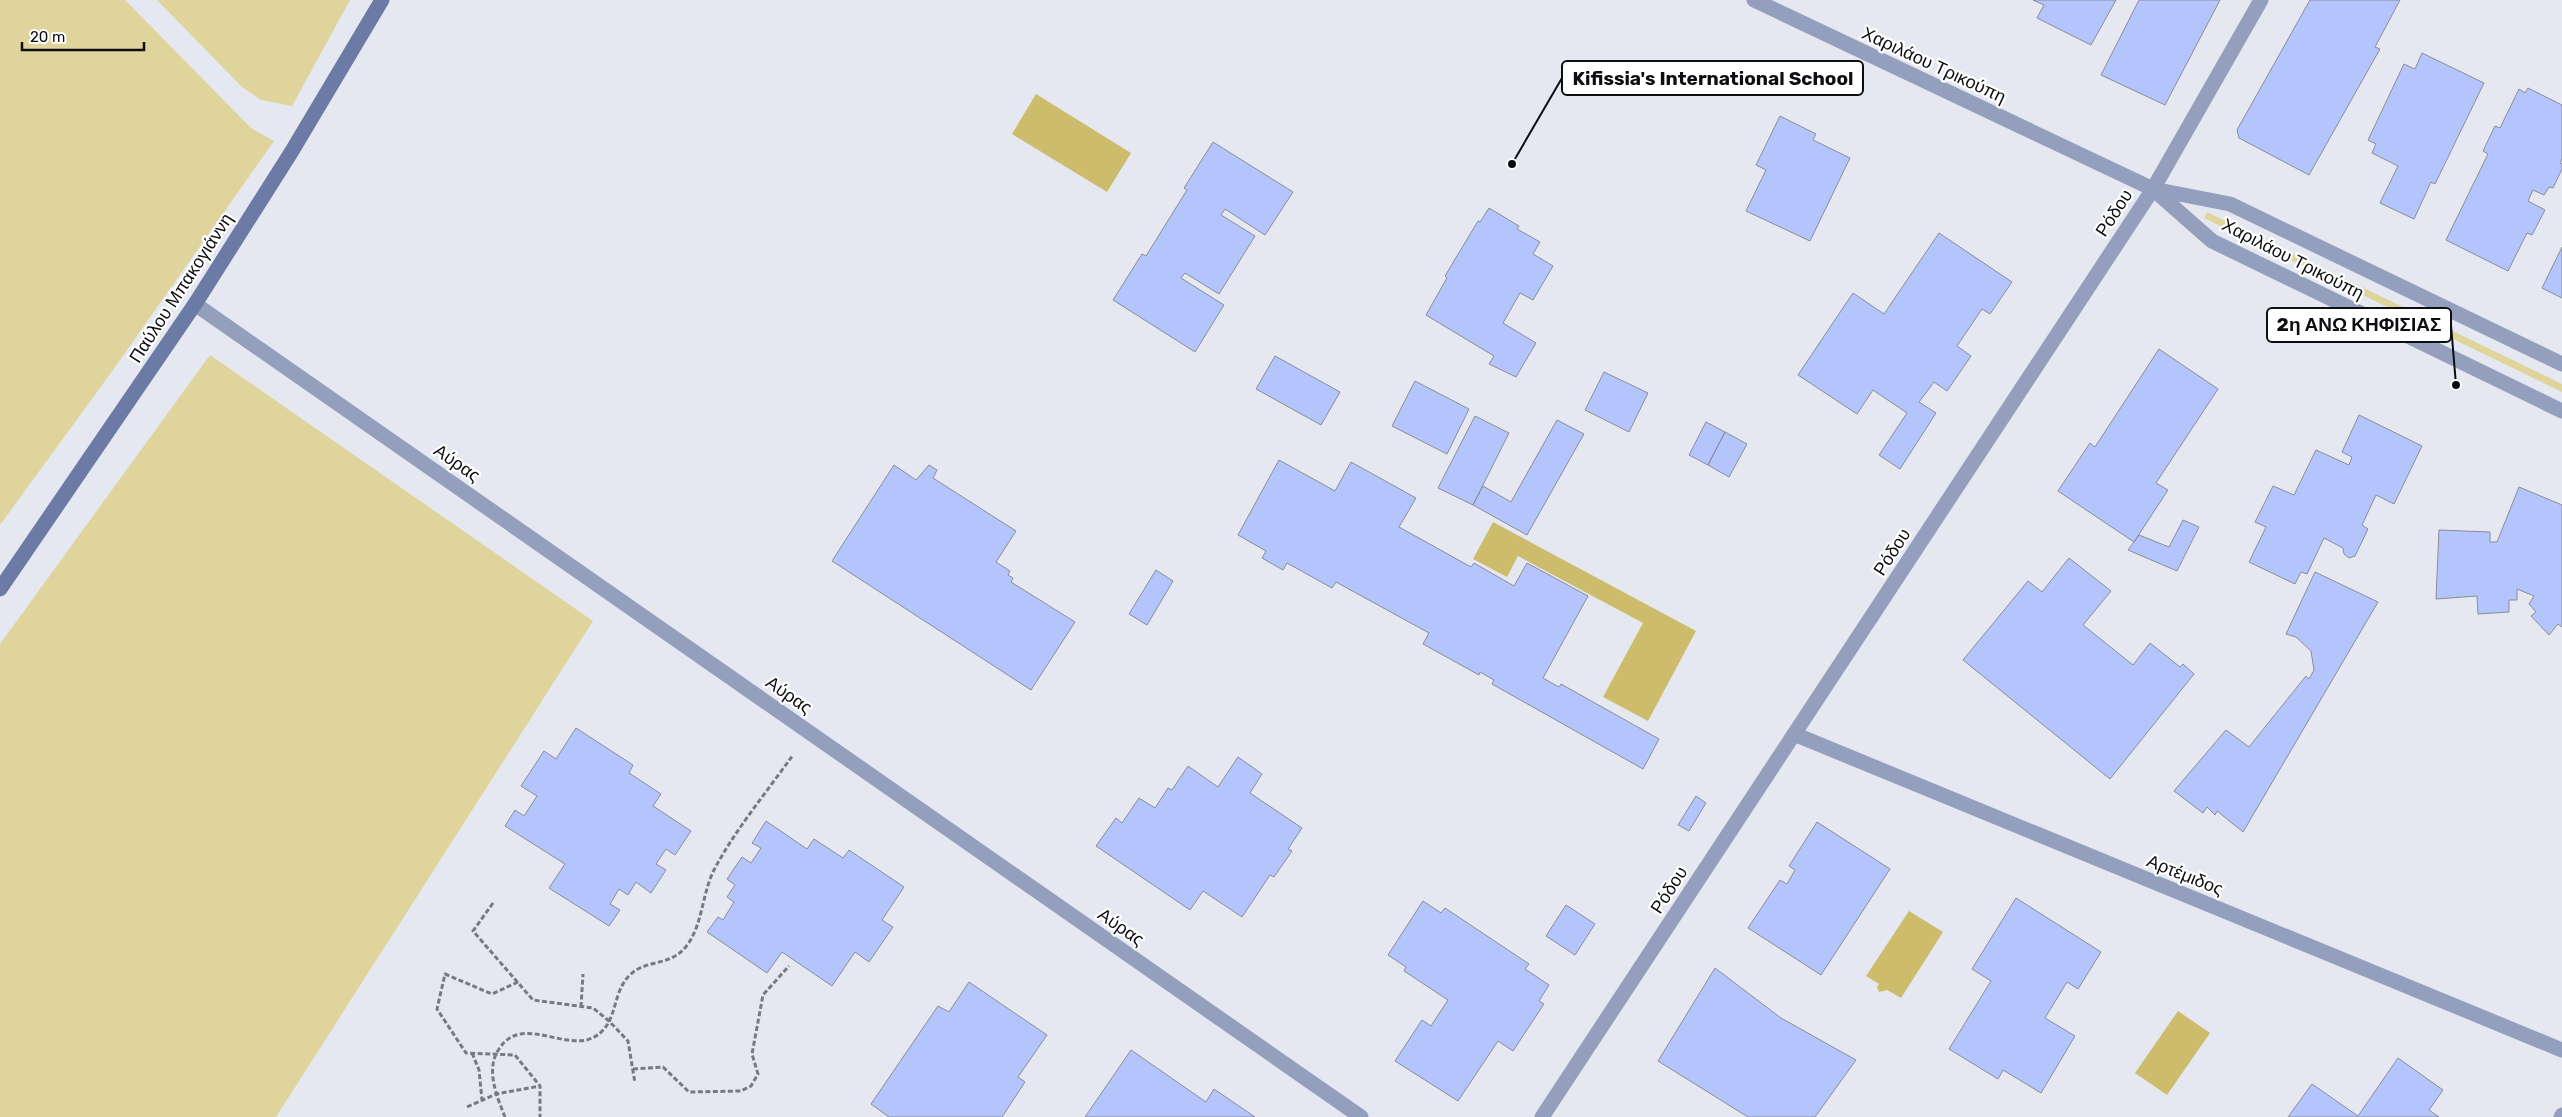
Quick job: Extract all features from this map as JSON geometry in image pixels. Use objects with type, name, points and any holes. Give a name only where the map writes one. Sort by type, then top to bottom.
[{"type":"main road","name":"Παύλου Μπακογιάννη","points":[[0,589],[195,304],[292,151],[382,0]]},
{"type":"street","name":"Χαριλάου Τρικούπη","points":[[1754,0],[2152,189],[2230,204],[2562,364]]},
{"type":"street","name":"Ρόδου","points":[[1542,1117],[2152,189],[2261,0]]},
{"type":"street","name":"Χαριλάου Τρικούπη","points":[[2152,189],[2212,241],[2562,411]]},
{"type":"street","name":"Αύρας","points":[[195,304],[1361,1117]]},
{"type":"street","name":"Αρτέμιδος","points":[[1794,734],[2562,1050]]},
{"type":"path","points":[[505,1117],[496,1094],[492,1064],[495,1054],[504,1041],[515,1034],[532,1033],[578,1041],[592,1040],[609,1021],[618,991],[627,977],[635,970],[677,957],[688,944],[695,931],[702,913],[705,890],[715,868],[809,732]]},
{"type":"path","points":[[493,903],[473,931],[533,1000],[593,1008],[609,1021],[628,1041],[635,1083]]},
{"type":"path","points":[[633,1069],[664,1067],[689,1092],[741,1091],[751,1086],[758,1074],[752,1054],[763,995],[789,966]]},
{"type":"path","points":[[518,982],[492,994],[445,974],[437,1009],[466,1052],[515,1055],[540,1086],[540,1117]]},
{"type":"path","points":[[581,1007],[583,974]]},
{"type":"path","points":[[472,1053],[479,1070],[482,1100]]},
{"type":"path","points":[[467,1107],[496,1094],[540,1086]]},
{"type":"shaded area","points":[[0,0],[125,0],[251,128],[274,141],[113,370],[0,525]]},
{"type":"shaded area","points":[[157,0],[350,0],[292,106],[261,100],[242,87]]},
{"type":"shaded area","points":[[1036,94],[1131,153],[1107,192],[1012,134]]},
{"type":"shaded area","points":[[2207,212],[2562,384],[2562,392],[2204,218]]},
{"type":"shaded area","points":[[210,355],[593,621],[276,1117],[0,1117],[0,644]]},
{"type":"shaded area","points":[[1493,522],[1696,631],[1648,721],[1603,697],[1643,623],[1518,556],[1507,577],[1473,559]]},
{"type":"shaded area","points":[[1909,911],[1943,932],[1901,998],[1887,990],[1879,992],[1877,987],[1879,984],[1866,976]]},
{"type":"shaded area","points":[[2178,1011],[2210,1033],[2167,1095],[2135,1073]]},
{"type":"building","points":[[2033,0],[2116,0],[2091,45],[2037,18],[2044,5]]},
{"type":"building","points":[[2139,0],[2220,0],[2165,105],[2101,75]]},
{"type":"building","points":[[2310,0],[2400,0],[2375,47],[2380,49],[2309,175],[2239,138],[2237,130]]},
{"type":"building","points":[[2422,53],[2484,83],[2435,184],[2431,182],[2414,219],[2380,203],[2398,166],[2372,153],[2376,144],[2368,140],[2404,64],[2415,69]]},
{"type":"building","points":[[2528,88],[2562,105],[2562,159],[2560,163],[2562,164],[2562,169],[2553,188],[2549,187],[2544,195],[2533,190],[2528,201],[2545,210],[2532,235],[2527,233],[2508,271],[2446,240],[2488,154],[2483,151],[2495,126],[2500,128],[2519,89],[2525,93]]},
{"type":"building","points":[[1780,116],[1816,134],[1813,140],[1850,158],[1810,241],[1746,211],[1766,170],[1756,165]]},
{"type":"building","points":[[1213,142],[1293,192],[1265,235],[1225,209],[1221,215],[1255,236],[1219,294],[1185,273],[1181,278],[1224,305],[1195,352],[1113,300],[1142,254],[1146,256],[1187,190],[1184,188]]},
{"type":"building","points":[[1489,208],[1519,226],[1517,229],[1540,242],[1533,254],[1553,266],[1533,300],[1520,293],[1503,323],[1536,343],[1516,377],[1489,364],[1494,356],[1426,315],[1447,278],[1445,276],[1478,221],[1480,222]]},
{"type":"building","points":[[1939,233],[2012,282],[1990,314],[1982,309],[1957,346],[1971,356],[1947,391],[1934,382],[1919,402],[1936,413],[1900,469],[1879,455],[1907,413],[1873,390],[1857,414],[1798,375],[1853,293],[1884,314]]},
{"type":"building","points":[[2562,247],[2562,298],[2542,288]]},
{"type":"building","points":[[2159,349],[2218,389],[2156,483],[2168,490],[2134,542],[2058,491],[2090,443],[2095,447]]},
{"type":"building","points":[[1275,356],[1340,392],[1321,425],[1256,389]]},
{"type":"building","points":[[1604,372],[1648,393],[1629,432],[1585,410]]},
{"type":"building","points":[[1415,381],[1469,409],[1447,454],[1392,426]]},
{"type":"building","points":[[2359,415],[2422,446],[2394,504],[2376,495],[2362,525],[2368,529],[2355,556],[2349,558],[2344,554],[2343,548],[2324,538],[2307,574],[2301,572],[2295,584],[2249,562],[2266,527],[2255,522],[2273,486],[2294,495],[2316,450],[2349,465],[2352,457],[2342,452]]},
{"type":"building","points":[[1475,416],[1509,433],[1473,505],[1438,488]]},
{"type":"building","points":[[1557,420],[1584,434],[1527,535],[1473,505],[1483,486],[1511,502]]},
{"type":"building","points":[[1706,422],[1725,432],[1708,465],[1689,455]]},
{"type":"building","points":[[1725,432],[1747,444],[1729,477],[1708,465]]},
{"type":"building","points":[[1279,460],[1335,491],[1351,462],[1416,498],[1399,527],[1471,567],[1474,563],[1514,586],[1527,563],[1588,596],[1543,678],[1559,687],[1561,684],[1659,739],[1643,769],[1492,684],[1494,680],[1480,672],[1479,675],[1423,644],[1429,633],[1336,582],[1332,588],[1287,563],[1283,570],[1262,558],[1266,551],[1238,535]]},
{"type":"building","points":[[894,465],[916,480],[929,465],[937,470],[933,478],[1016,531],[996,562],[1010,571],[1008,575],[1013,578],[1011,582],[1075,622],[1031,690],[832,561]]},
{"type":"building","points":[[2519,487],[2562,505],[2562,627],[2558,624],[2549,635],[2531,616],[2536,612],[2529,604],[2534,596],[2517,589],[2517,600],[2509,600],[2509,612],[2478,614],[2477,596],[2436,599],[2439,530],[2490,532],[2490,542],[2497,542]]},
{"type":"building","points":[[2183,520],[2199,527],[2177,571],[2128,550],[2139,535],[2169,547]]},
{"type":"building","points":[[2069,558],[2111,591],[2083,625],[2133,665],[2150,643],[2180,667],[2183,664],[2194,674],[2110,779],[1963,660],[2028,581],[2042,592]]},
{"type":"building","points":[[1156,570],[1173,581],[1147,625],[1129,614]]},
{"type":"building","points":[[2315,572],[2378,602],[2243,832],[2217,811],[2215,815],[2207,807],[2203,813],[2174,791],[2226,730],[2249,747],[2306,676],[2309,679],[2314,670],[2311,651],[2296,637],[2286,634]]},
{"type":"building","points":[[576,728],[633,765],[629,773],[661,794],[653,806],[691,831],[675,855],[666,849],[656,864],[666,870],[651,893],[636,882],[628,895],[619,889],[610,904],[620,910],[609,926],[549,888],[565,864],[505,826],[515,810],[524,816],[537,796],[521,786],[544,751],[556,759]]},
{"type":"building","points":[[1238,757],[1262,774],[1250,793],[1302,828],[1288,849],[1292,851],[1274,877],[1270,875],[1242,917],[1203,891],[1190,910],[1096,846],[1116,818],[1122,823],[1139,798],[1155,808],[1168,788],[1172,790],[1188,766],[1218,787]]},
{"type":"building","points":[[1696,796],[1706,803],[1689,831],[1678,825]]},
{"type":"building","points":[[766,821],[807,849],[814,839],[843,858],[849,850],[904,887],[882,920],[893,927],[869,962],[855,952],[832,986],[782,952],[767,973],[707,932],[718,917],[723,920],[734,902],[727,897],[735,885],[727,879],[742,857],[751,863],[761,848],[752,843]]},
{"type":"building","points":[[1817,822],[1890,869],[1821,975],[1748,928],[1780,880],[1787,884],[1795,870],[1789,866]]},
{"type":"building","points":[[2016,898],[2101,952],[2078,989],[2067,982],[2045,1018],[2075,1036],[2041,1093],[2003,1070],[1998,1079],[1949,1049],[1991,981],[1972,969]]},
{"type":"building","points":[[1423,901],[1441,913],[1445,908],[1529,964],[1525,969],[1549,985],[1539,1001],[1544,1004],[1513,1051],[1498,1041],[1458,1101],[1395,1061],[1422,1020],[1431,1026],[1448,1000],[1404,971],[1406,967],[1388,955]]},
{"type":"building","points":[[1566,905],[1595,924],[1575,955],[1546,936]]},
{"type":"building","points":[[1715,968],[1781,1018],[1856,1060],[1815,1117],[1748,1117],[1658,1061]]},
{"type":"building","points":[[969,982],[1047,1035],[1018,1077],[1025,1082],[1002,1117],[889,1117],[871,1104],[938,1006],[949,1012]]},
{"type":"building","points":[[1131,1050],[1206,1102],[1214,1089],[1255,1117],[1085,1117]]},
{"type":"building","points":[[2398,1058],[2443,1090],[2429,1110],[2439,1117],[2288,1117],[2312,1084],[2358,1116]]},
{"type":"place","name":"Kifissia's International School","points":[[1512,164]]},
{"type":"place","name":"2η ΑΝΩ ΚΗΦΙΣΙΑΣ","points":[[2456,385]]}]
